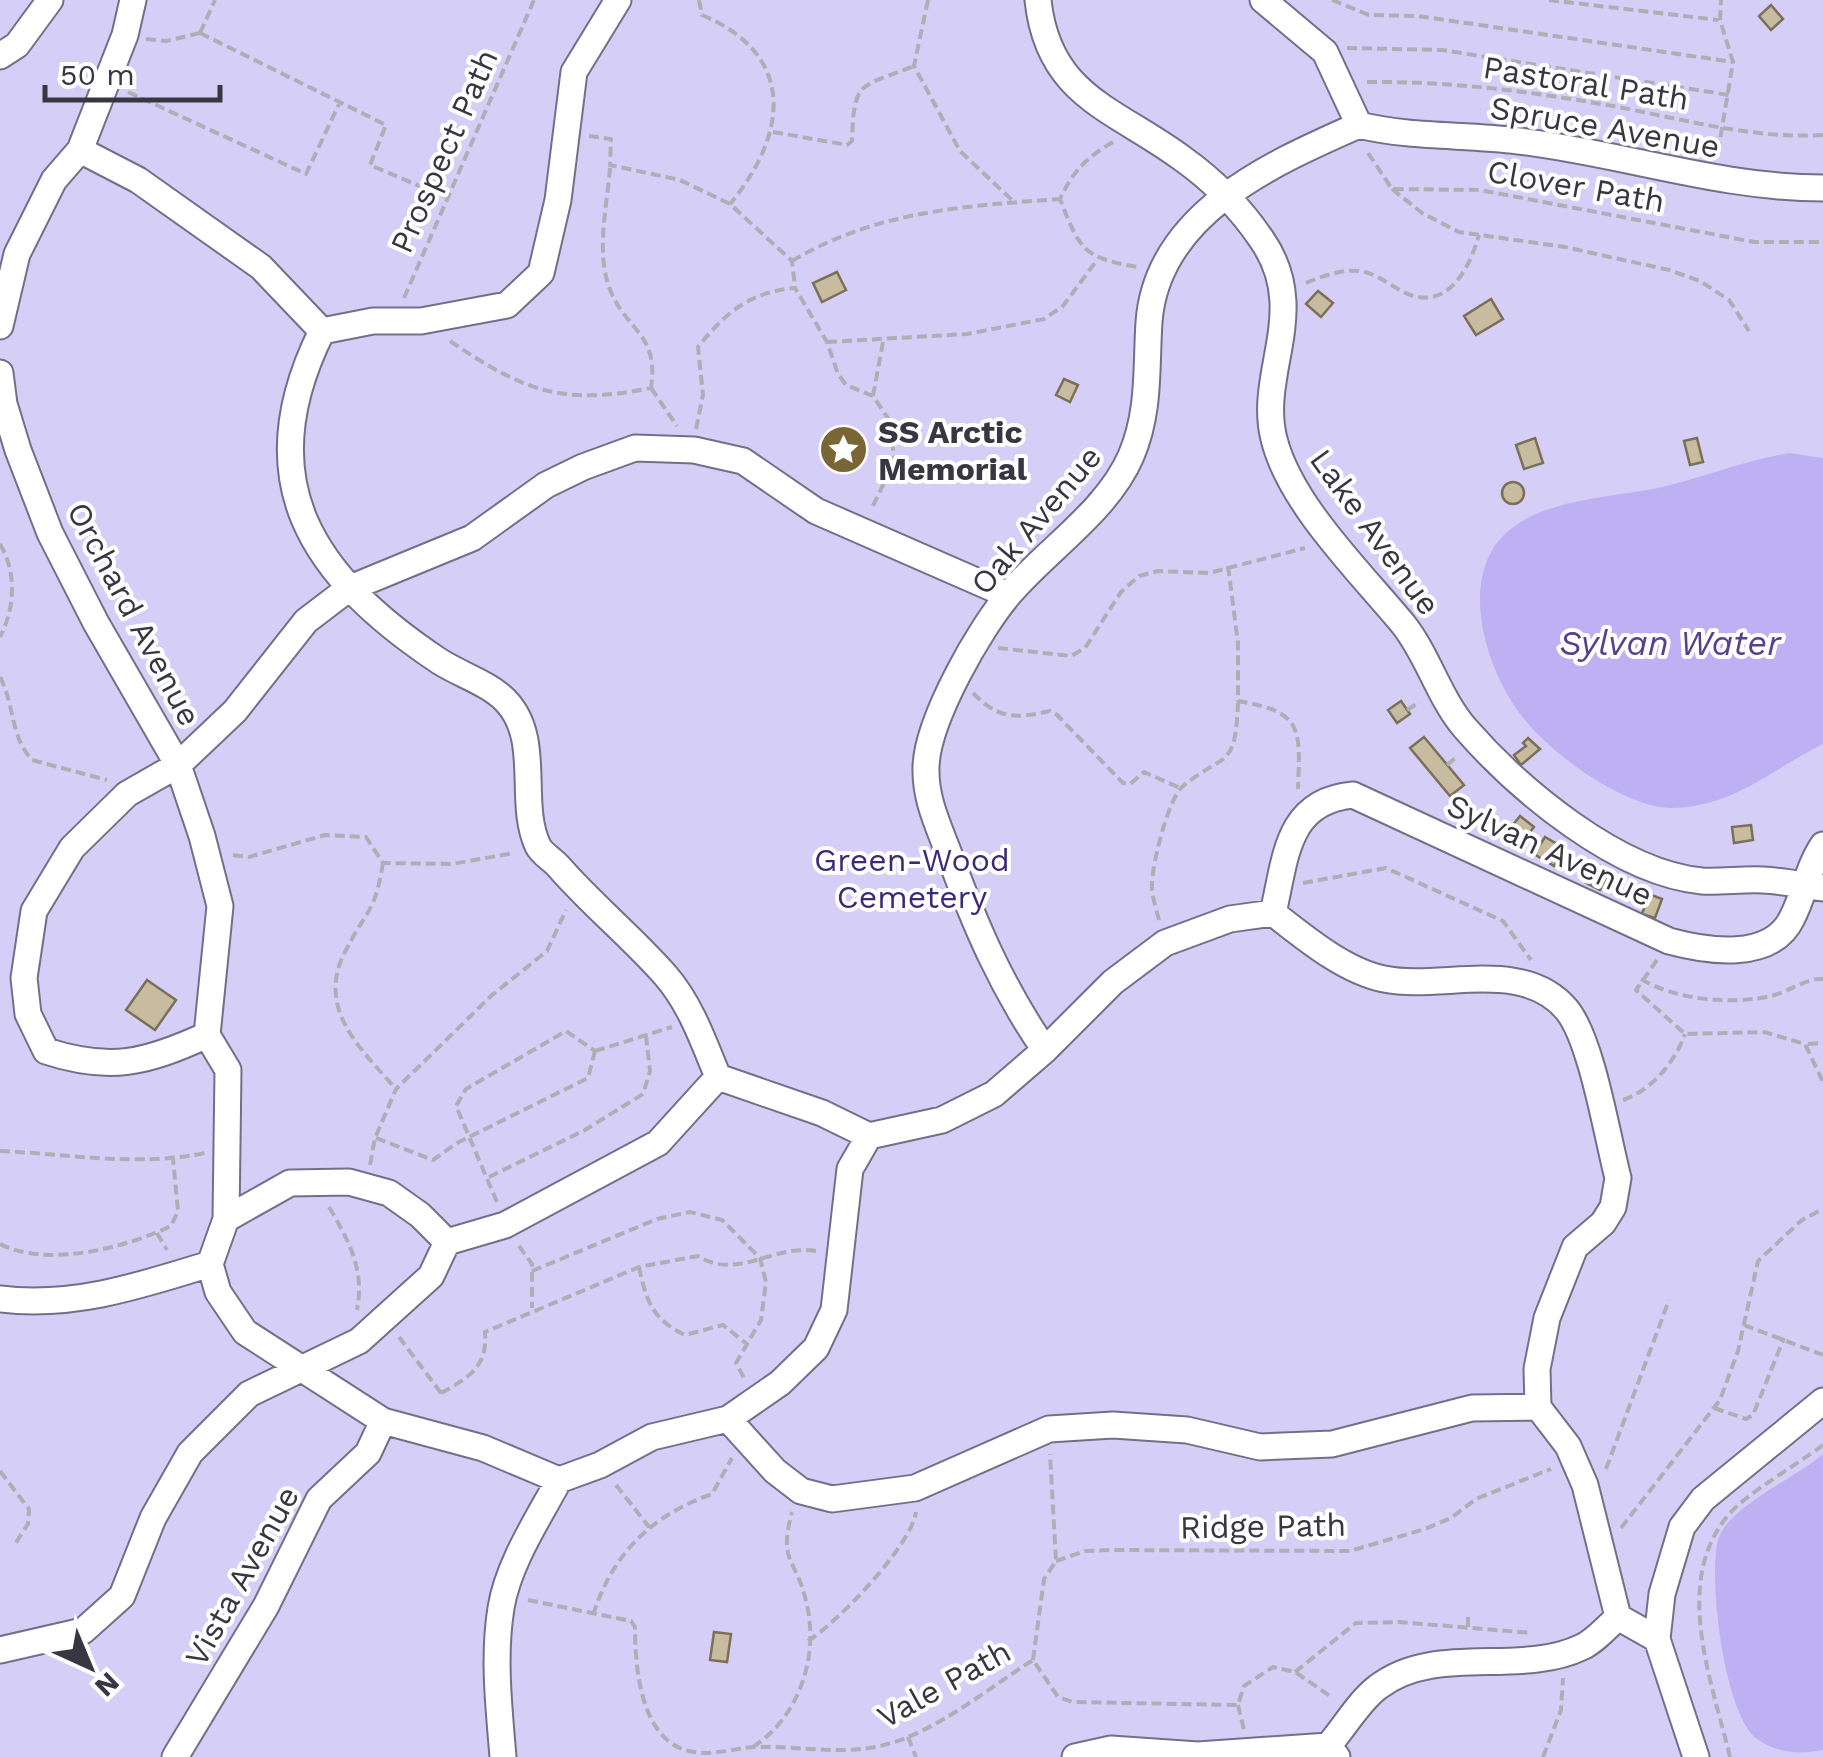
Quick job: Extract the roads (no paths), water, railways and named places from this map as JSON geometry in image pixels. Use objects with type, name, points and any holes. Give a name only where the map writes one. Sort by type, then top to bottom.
[{"type":"lane","points":[[0,56],[18,46],[50,0]]},
{"type":"lane","points":[[0,326],[18,254],[54,180],[80,150],[125,36],[133,0]]},
{"type":"lane","points":[[322,330],[395,320],[421,321],[507,305],[540,273],[558,200],[574,72],[618,0]]},
{"type":"lane","name":"Lake Avenue","points":[[1038,0],[1056,66],[1088,99],[1182,158],[1225,194],[1264,243],[1284,292],[1272,436],[1285,470],[1407,629],[1462,726],[1510,774],[1562,816],[1627,859],[1700,880],[1814,887]]},
{"type":"lane","points":[[1263,0],[1325,52],[1359,125]]},
{"type":"lane","name":"Spruce Avenue","points":[[1359,125],[1402,136],[1520,141],[1776,188],[1823,188]]},
{"type":"lane","name":"Oak Avenue","points":[[1045,1050],[1010,999],[980,939],[928,801],[926,766],[930,733],[958,676],[1008,595],[1103,498],[1130,459],[1149,382],[1149,320],[1163,271],[1176,248],[1225,194],[1254,174],[1359,125]]},
{"type":"lane","points":[[80,150],[138,180],[261,267],[322,330]]},
{"type":"lane","points":[[322,330],[304,368],[293,415],[289,476],[310,536],[348,590],[439,661],[506,700],[525,741],[539,848],[667,978],[694,1019],[718,1077],[822,1113],[870,1136],[942,1120],[994,1094],[1113,982],[1163,945],[1276,901],[1318,948],[1382,979],[1499,979],[1543,992],[1566,1009],[1580,1034],[1618,1178],[1617,1194],[1602,1223],[1575,1247],[1546,1318],[1537,1370],[1538,1407],[1574,1460],[1586,1490],[1618,1617],[1656,1639]]},
{"type":"lane","name":"Orchard Avenue","points":[[0,373],[4,404],[18,450],[50,533],[96,623],[178,765],[235,712],[306,621],[348,590],[472,538],[546,485],[635,448],[694,450],[743,462],[816,511],[1008,595]]},
{"type":"lane","points":[[206,1035],[152,1060],[88,1065],[46,1050],[28,1014],[24,978],[34,911],[72,848],[127,794],[178,765],[220,906],[206,1035],[228,1070],[226,1219],[210,1264],[218,1292],[245,1332],[382,1421],[482,1448],[559,1480],[600,1466],[652,1437],[728,1420],[780,1383],[816,1348],[834,1310],[850,1169],[870,1136]]},
{"type":"lane","name":"Sylvan Avenue","points":[[1276,901],[1302,800],[1354,796],[1674,943],[1706,951],[1734,950],[1765,942],[1790,924],[1814,887],[1823,845]]},
{"type":"lane","points":[[0,1650],[83,1631],[122,1596],[153,1518],[190,1453],[249,1394],[359,1341],[431,1276],[447,1242],[504,1224],[658,1143],[718,1077]]},
{"type":"lane","points":[[226,1219],[290,1183],[366,1186],[389,1193],[420,1215],[447,1242]]},
{"type":"lane","points":[[0,1299],[88,1298],[147,1286],[210,1264]]},
{"type":"lane","points":[[1696,1757],[1656,1639],[1662,1594],[1682,1527],[1702,1499],[1823,1401]]},
{"type":"lane","points":[[728,1420],[774,1471],[801,1491],[832,1499],[915,1488],[1049,1429],[1113,1425],[1187,1430],[1260,1447],[1296,1446],[1332,1444],[1472,1408],[1538,1407]]},
{"type":"lane","name":"Vista Avenue","points":[[175,1757],[266,1606],[319,1498],[368,1453],[382,1421]]},
{"type":"lane","points":[[503,1757],[498,1686],[504,1594],[559,1480]]},
{"type":"lane","points":[[1075,1757],[1111,1749],[1198,1755],[1332,1751],[1377,1687],[1407,1672],[1556,1656],[1586,1646],[1618,1617]]},
{"type":"water","name":"Sylvan Water","points":[[1790,453],[1823,458],[1823,744],[1733,794],[1694,806],[1654,806],[1615,791],[1543,739],[1514,706],[1501,682],[1482,626],[1480,598],[1483,571],[1494,548],[1512,528],[1544,511],[1658,488]]},
{"type":"water","points":[[1823,1454],[1823,1750],[1789,1752],[1757,1739],[1745,1725],[1736,1703],[1721,1644],[1715,1558],[1718,1540],[1734,1516]]},
{"type":"place","name":"SS Arctic Memorial","points":[[843,450]]},
{"type":"park label","name":"Green-Wood Cemetery","points":[[912,878]]}]
